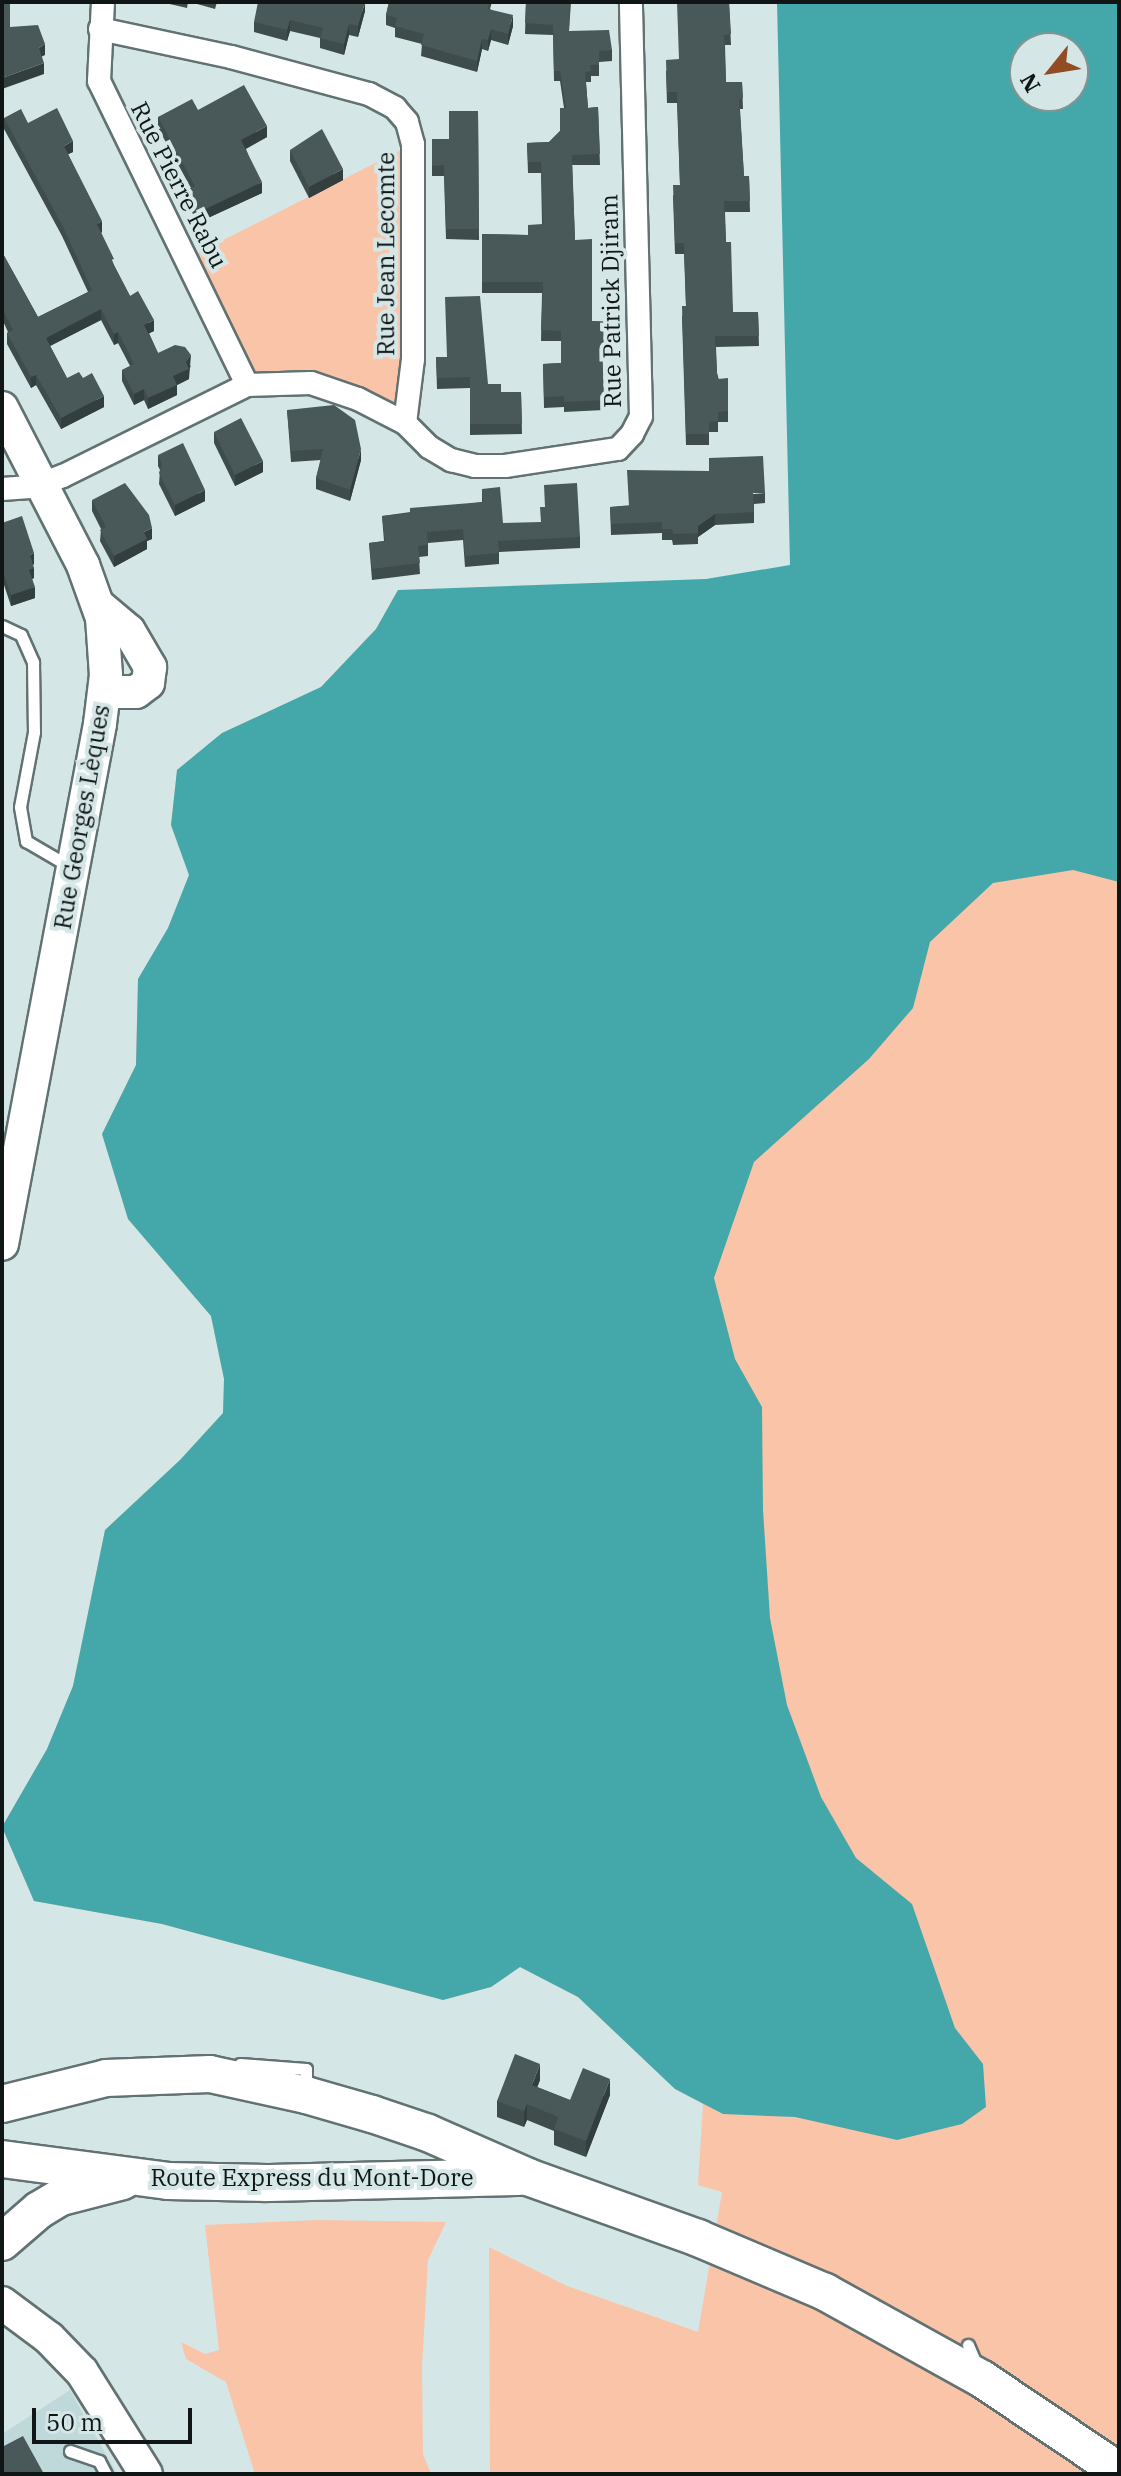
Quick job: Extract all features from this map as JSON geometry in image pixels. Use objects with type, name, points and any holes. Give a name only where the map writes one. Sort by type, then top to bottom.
[{"type":"main road","name":"Rue Georges Lèques","points":[[2,408],[83,565],[98,605],[105,641],[105,692],[2,1244]]},
{"type":"main road","points":[[98,605],[129,631],[150,667],[148,683],[136,692],[105,692]]},
{"type":"main road","name":"Route Express du Mont-Dore","points":[[2,2104],[106,2078],[210,2074],[306,2095],[428,2133],[528,2177],[775,2269],[825,2292],[982,2379],[1119,2471]]},
{"type":"main road","points":[[2,2076],[106,2078]]},
{"type":"main road","name":"Route Express du Mont-Dore","points":[[2,2159],[168,2181],[267,2183],[528,2177]]},
{"type":"main road","points":[[2,2242],[61,2197],[129,2179],[168,2181]]},
{"type":"main road","points":[[2,2303],[49,2338],[82,2372],[146,2474]]},
{"type":"street","name":"Rue Pierre Rabu","points":[[103,2],[99,81],[109,107],[188,258],[247,385]]},
{"type":"street","name":"Rue Patrick Djiram","points":[[2,489],[42,484],[247,385],[311,383],[358,399],[405,423],[429,447],[451,460],[475,466],[505,466],[618,449],[632,434],[641,416],[631,2]]},
{"type":"street","name":"Rue Jean Lecomte","points":[[100,29],[231,57],[369,94],[395,108],[407,122],[413,144],[413,359],[405,423]]},
{"type":"lane","points":[[2,626],[21,635],[33,662],[34,732],[20,807],[26,841],[73,869]]},
{"type":"lane","points":[[968,2345],[982,2379]]},
{"type":"lane","points":[[70,2451],[99,2461],[106,2474]]},
{"type":"shaded area","points":[[413,144],[405,423],[358,399],[247,385],[188,258]]},
{"type":"shaded area","points":[[398,590],[1119,677],[1119,2474],[490,2474],[489,2247],[567,2286],[698,2332],[722,2192],[698,2185],[703,2104],[675,2089],[578,1997],[520,1967],[491,1987],[443,2000],[162,1924],[34,1901],[2,1827],[47,1749],[73,1686],[105,1530],[180,1460],[223,1413],[224,1379],[211,1316],[128,1219],[102,1134],[136,1065],[138,979],[168,928],[189,875],[171,825],[177,770],[222,733],[321,687],[376,629]]},
{"type":"shaded area","points":[[318,2220],[446,2222],[428,2260],[422,2367],[423,2454],[431,2474],[255,2474],[226,2382],[186,2359],[181,2342],[205,2354],[219,2350],[205,2225]]},
{"type":"shaded area","points":[[70,2390],[117,2474],[2,2474],[2,2434]]},
{"type":"water","points":[[777,2],[1119,2],[1119,882],[1073,870],[993,883],[930,942],[913,1008],[869,1059],[754,1162],[714,1278],[735,1359],[762,1407],[763,1510],[770,1618],[787,1705],[821,1797],[856,1858],[912,1904],[955,2028],[983,2064],[986,2107],[962,2124],[897,2140],[795,2117],[723,2114],[675,2089],[578,1997],[520,1967],[491,1987],[443,2000],[162,1924],[34,1901],[2,1827],[47,1749],[73,1686],[105,1530],[180,1460],[223,1413],[224,1379],[211,1316],[128,1219],[102,1134],[136,1065],[138,979],[168,928],[189,875],[171,825],[177,770],[222,733],[321,687],[376,629],[398,590],[706,579],[790,565]]},
{"type":"building","points":[[2,2],[10,2],[10,27],[38,25],[45,44],[39,48],[44,63],[2,78]]},
{"type":"building","points":[[258,2],[365,2],[358,26],[349,24],[344,44],[320,38],[323,28],[290,20],[287,30],[254,22]]},
{"type":"building","points":[[389,2],[489,2],[488,9],[513,15],[508,34],[491,29],[488,40],[482,39],[477,61],[421,45],[424,34],[395,26],[397,18],[386,15]]},
{"type":"building","points":[[526,2],[570,2],[569,31],[609,30],[612,50],[599,51],[599,65],[590,65],[591,71],[585,72],[588,108],[598,107],[600,154],[572,155],[575,240],[592,239],[592,321],[610,322],[610,341],[602,341],[604,400],[564,402],[564,396],[544,397],[543,364],[561,363],[561,331],[541,330],[543,282],[482,282],[482,234],[528,235],[528,225],[543,224],[541,162],[528,162],[527,143],[549,142],[560,131],[560,108],[566,108],[560,71],[554,71],[553,25],[525,23]]},
{"type":"building","points":[[677,2],[729,2],[731,34],[724,35],[726,82],[742,82],[743,98],[739,99],[744,176],[749,176],[750,201],[724,201],[726,242],[731,242],[733,312],[758,312],[759,336],[715,336],[718,379],[728,378],[728,411],[718,412],[718,421],[709,422],[709,434],[686,434],[682,306],[686,306],[684,243],[675,243],[673,185],[680,185],[677,92],[667,92],[666,60],[679,59]]},
{"type":"building","points":[[244,85],[267,126],[241,140],[262,182],[197,213],[187,190],[195,186],[158,117],[192,99],[198,110]]},
{"type":"building","points":[[57,108],[73,141],[64,146],[102,221],[97,224],[114,259],[111,260],[130,296],[138,291],[154,320],[144,325],[158,353],[175,345],[185,347],[191,355],[186,362],[189,369],[173,376],[177,385],[148,398],[144,389],[134,394],[122,370],[134,364],[118,332],[114,334],[101,309],[46,338],[67,378],[79,372],[83,378],[92,373],[104,396],[61,418],[36,375],[31,377],[7,333],[13,330],[2,308],[2,252],[38,317],[92,290],[62,225],[4,118],[21,109],[28,123]]},
{"type":"building","points":[[449,111],[478,111],[479,229],[446,229],[444,165],[432,166],[432,139],[449,139]]},
{"type":"building","points":[[322,129],[343,169],[309,187],[290,150]]},
{"type":"building","points":[[480,296],[488,384],[501,384],[501,392],[521,392],[522,424],[470,424],[470,377],[437,378],[436,357],[447,357],[445,297]]},
{"type":"building","points":[[334,405],[355,420],[361,449],[350,490],[316,478],[323,449],[291,451],[287,410]]},
{"type":"building","points":[[241,418],[263,461],[235,475],[214,432]]},
{"type":"building","points":[[183,443],[205,490],[175,505],[159,473],[162,464],[158,455]]},
{"type":"building","points":[[763,456],[765,493],[753,493],[754,512],[715,514],[698,526],[698,533],[673,534],[672,529],[662,529],[662,522],[611,524],[610,507],[629,506],[627,470],[709,471],[709,458]]},
{"type":"building","points":[[125,483],[149,515],[152,528],[144,532],[147,539],[114,556],[100,530],[106,527],[92,500]]},
{"type":"building","points":[[577,483],[580,537],[498,541],[499,553],[465,556],[463,529],[427,532],[428,545],[418,546],[420,563],[372,569],[369,543],[385,541],[382,516],[410,513],[410,508],[483,502],[482,489],[500,487],[503,523],[541,522],[540,507],[545,507],[544,485]]},
{"type":"building","points":[[22,516],[34,553],[30,555],[34,568],[29,570],[35,587],[11,595],[2,568],[2,523]]},
{"type":"building","points":[[515,2054],[540,2064],[532,2085],[570,2100],[583,2068],[610,2079],[586,2141],[554,2129],[558,2117],[527,2104],[524,2111],[497,2101]]},
{"type":"building","points":[[23,2436],[44,2474],[2,2474],[2,2447]]}]
